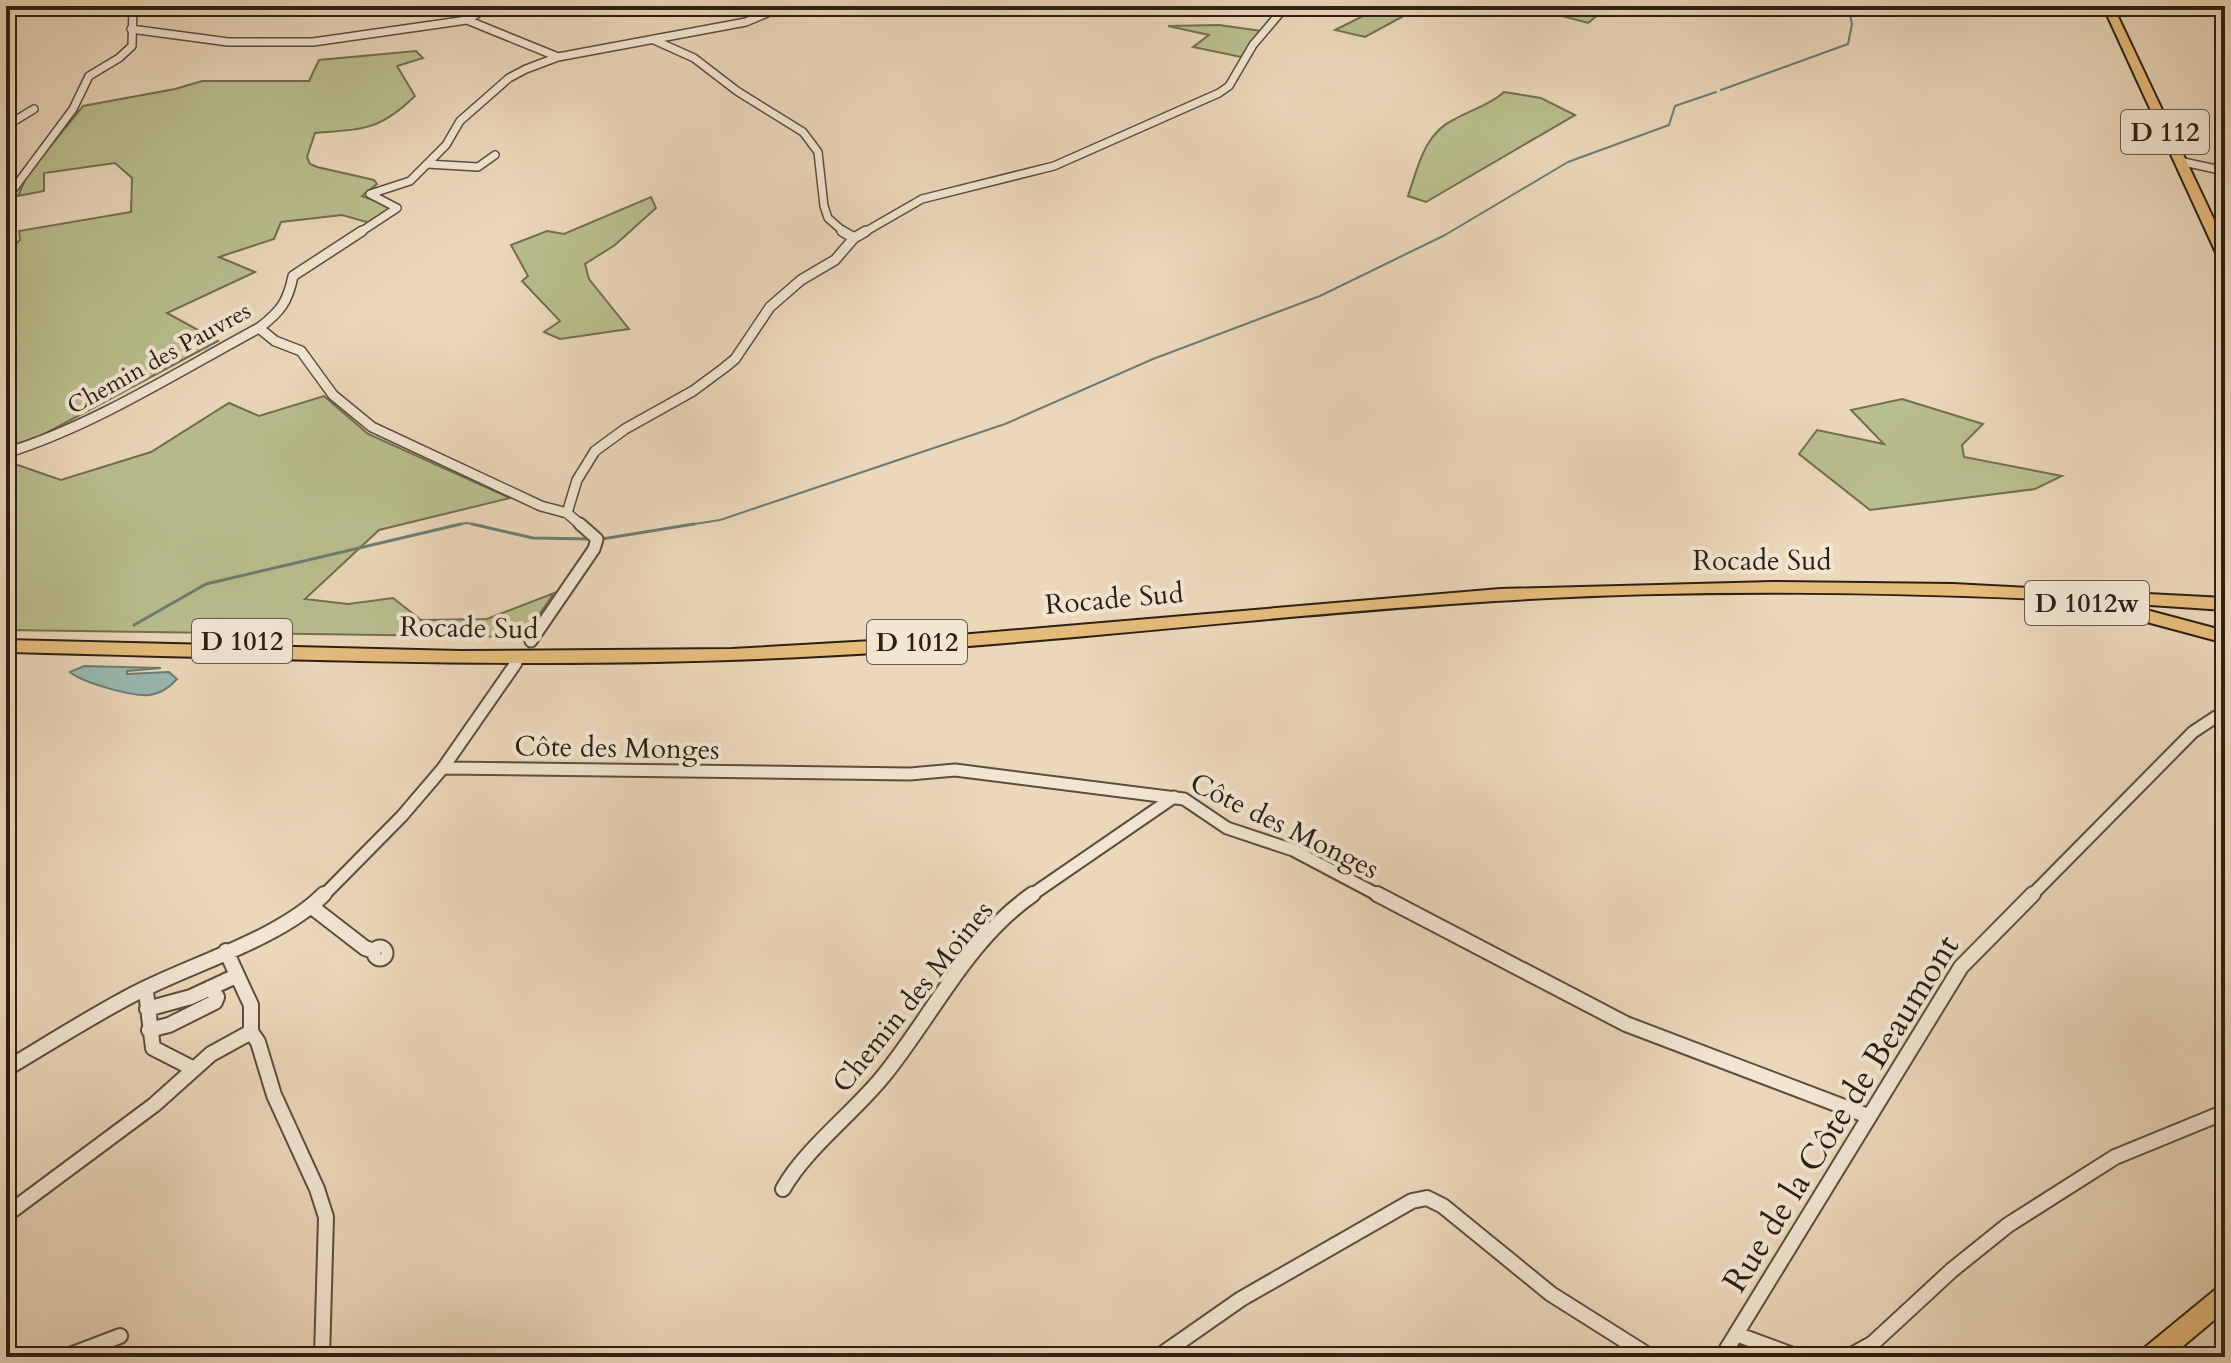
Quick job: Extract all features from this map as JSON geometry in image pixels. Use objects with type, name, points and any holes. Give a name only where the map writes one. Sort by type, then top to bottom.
[{"type":"highway","name":"Rocade Sud","points":[[6,638],[478,647],[735,645],[1634,581],[1907,578],[2225,594]]},
{"type":"highway","name":"Rocade Sud","points":[[6,646],[473,656],[730,655],[1498,595],[1724,586],[2067,593],[2225,604]]},
{"type":"highway","name":"D 1012w","points":[[1946,589],[2103,605],[2225,637]]},
{"type":"main road","name":"D 112","points":[[2108,6],[2225,257]]},
{"type":"main road","points":[[2152,1357],[2225,1296]]},
{"type":"street","points":[[6,199],[73,109],[89,76],[126,52],[133,43],[133,6]]},
{"type":"street","points":[[131,29],[228,42],[313,42],[467,20],[490,6]]},
{"type":"street","name":"Chemin des Pauvres","points":[[6,453],[48,440],[87,421],[259,328],[278,314],[289,299],[293,276],[397,208],[370,194],[403,185],[446,145],[460,121],[500,85],[526,69],[558,57],[749,21],[784,6]]},
{"type":"street","points":[[567,513],[577,480],[595,451],[625,429],[693,391],[735,359],[770,307],[801,280],[835,260],[854,238],[922,199],[1054,166],[1219,93],[1229,86],[1253,45],[1286,6]]},
{"type":"street","points":[[467,20],[558,57]]},
{"type":"street","points":[[654,40],[699,61],[736,91],[789,120],[809,137],[818,150],[821,164],[824,214],[854,238]]},
{"type":"street","points":[[313,42],[316,52]]},
{"type":"street","points":[[6,126],[34,109]]},
{"type":"street","points":[[427,164],[478,167],[495,155]]},
{"type":"street","points":[[2179,161],[2225,171]]},
{"type":"street","points":[[259,328],[275,341],[301,351],[333,395],[372,427],[527,500],[567,513],[597,540],[531,641]]},
{"type":"street","points":[[6,1069],[142,990],[280,926],[312,907],[402,816],[443,768],[516,663]]},
{"type":"street","name":"Rue de la Côte de Beaumont","points":[[1722,1357],[1961,967],[2193,732],[2225,711]]},
{"type":"street","name":"Côte des Monges","points":[[443,768],[896,774],[955,770],[1184,799],[1227,828],[1293,850],[1615,1019],[1868,1116]]},
{"type":"street","name":"Chemin des Moines","points":[[783,1189],[885,1074],[957,970],[1006,913],[1174,797]]},
{"type":"street","points":[[312,907],[365,948],[374,951]]},
{"type":"street","points":[[226,951],[251,1005],[251,1032],[258,1042],[274,1095],[317,1189],[326,1217],[322,1357]]},
{"type":"street","points":[[147,1009],[191,997],[236,976]]},
{"type":"street","points":[[149,1030],[169,1025],[215,1002],[217,997],[210,988]]},
{"type":"street","points":[[142,990],[146,992],[150,1044],[156,1052],[194,1069]]},
{"type":"street","points":[[6,1215],[63,1169],[158,1103],[227,1040],[251,1032]]},
{"type":"street","points":[[1848,1357],[1873,1343],[1952,1270],[2008,1225],[2115,1157],[2225,1112]]},
{"type":"street","points":[[1158,1357],[1241,1299],[1412,1201],[1427,1198],[1443,1206],[1551,1294],[1651,1357]]},
{"type":"street","points":[[1736,1334],[1798,1357]]},
{"type":"street","points":[[65,1357],[120,1336]]},
{"type":"green space","points":[[1422,6],[1365,37],[1335,30],[1379,8]]},
{"type":"green space","points":[[1525,6],[1609,6],[1588,23]]},
{"type":"green space","points":[[1219,25],[1262,31],[1241,57],[1193,47],[1209,35],[1168,26]]},
{"type":"green space","points":[[416,51],[423,58],[397,66],[415,96],[391,116],[370,126],[315,133],[307,157],[310,164],[317,167],[374,180],[377,184],[362,196],[393,208],[370,223],[342,215],[281,222],[274,239],[219,257],[255,272],[167,313],[218,341],[37,438],[6,447],[6,253],[20,240],[19,231],[131,212],[132,178],[115,163],[44,173],[44,191],[18,196],[27,175],[83,106],[202,81],[309,81],[319,60]]},
{"type":"green space","points":[[1504,92],[1541,98],[1575,115],[1426,202],[1408,196],[1419,163],[1436,133],[1444,125]]},
{"type":"green space","points":[[651,197],[656,208],[615,245],[585,264],[589,279],[629,329],[560,339],[544,332],[560,321],[522,281],[528,276],[511,245],[547,231],[564,234]]},
{"type":"green space","points":[[324,396],[368,434],[510,498],[379,530],[305,599],[348,604],[393,598],[421,620],[487,619],[554,593],[524,637],[6,630],[6,461],[61,480],[151,452],[229,403],[259,416]]},
{"type":"green space","points":[[1902,399],[1983,424],[1962,445],[1964,457],[2062,476],[2035,489],[1870,510],[1799,454],[1817,430],[1884,444],[1851,410]]},
{"type":"water","points":[[84,666],[161,668],[127,671],[127,674],[169,672],[177,679],[154,694],[132,694],[97,685],[70,672]]},
{"type":"waterway","points":[[1721,90],[1848,44],[1852,24],[1848,6]]},
{"type":"waterway","points":[[682,526],[720,520],[1005,424],[1153,359],[1320,296],[1445,235],[1568,162],[1669,125],[1675,106],[1716,92]]},
{"type":"waterway","points":[[134,625],[206,584],[461,524]]},
{"type":"waterway","points":[[451,526],[461,524]]},
{"type":"waterway","points":[[461,524],[472,524]]},
{"type":"waterway","points":[[472,524],[484,526]]},
{"type":"waterway","points":[[472,524],[533,538],[590,539]]},
{"type":"waterway","points":[[602,539],[694,524]]}]
